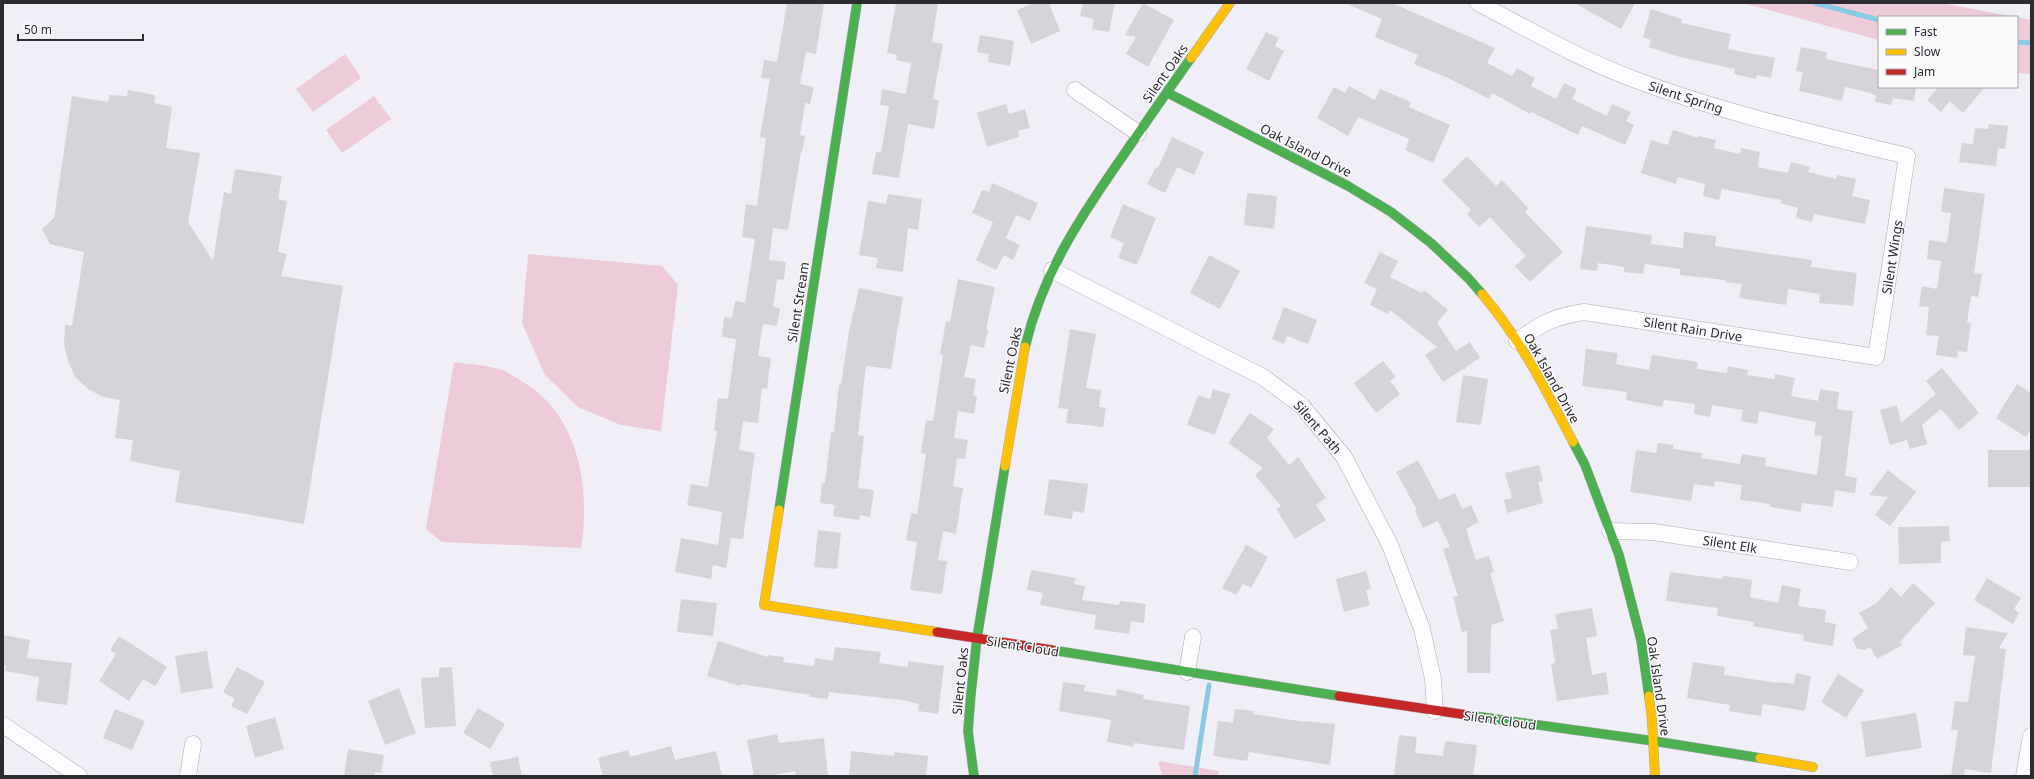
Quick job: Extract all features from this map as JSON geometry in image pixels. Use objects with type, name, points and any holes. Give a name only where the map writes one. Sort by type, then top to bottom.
[{"type":"street","name":"Silent Stream","points":[[764,606],[857,3]]},
{"type":"street","name":"Silent Oaks","points":[[974,776],[968,730],[977,638],[1021,364],[1027,337],[1039,298],[1072,231],[1138,133],[1168,93],[1230,3]]},
{"type":"street","name":"Silent Spring","points":[[1478,3],[1579,55],[1635,80],[1736,113],[1907,156]]},
{"type":"street","points":[[1075,90],[1138,133]]},
{"type":"street","name":"Oak Island Drive","points":[[1168,93],[1348,186],[1391,212],[1431,243],[1468,278],[1500,316],[1530,360],[1585,465],[1610,531],[1642,640],[1654,741],[1655,776]]},
{"type":"street","name":"Silent Wings","points":[[1876,357],[1907,156]]},
{"type":"street","name":"Silent Path","points":[[1052,270],[1263,377],[1302,406],[1344,457],[1390,545],[1422,629],[1433,679],[1435,710]]},
{"type":"street","name":"Silent Rain Drive","points":[[1517,341],[1555,318],[1584,312],[1876,357]]},
{"type":"street","name":"Silent Elk","points":[[1610,531],[1654,532],[1850,562]]},
{"type":"street","name":"Silent Cloud","points":[[764,606],[1435,710],[1654,741],[1813,767]]},
{"type":"street","points":[[1187,672],[1193,638]]},
{"type":"street","points":[[3,724],[79,776]]},
{"type":"street","points":[[2024,776],[2031,736]]},
{"type":"street","points":[[188,776],[193,744]]},
{"type":"shaded area","points":[[1743,3],[1942,3],[2010,16],[1878,16],[1878,40]]},
{"type":"shaded area","points":[[2018,17],[2031,20],[2031,74],[2018,73]]},
{"type":"shaded area","points":[[345,54],[361,78],[313,112],[296,89]]},
{"type":"shaded area","points":[[374,96],[391,119],[342,153],[326,130]]},
{"type":"shaded area","points":[[528,254],[662,266],[678,285],[661,431],[621,425],[578,407],[545,375],[522,323]]},
{"type":"shaded area","points":[[454,362],[488,366],[504,371],[540,394],[556,412],[568,432],[582,477],[584,525],[581,548],[442,542],[426,529]]},
{"type":"shaded area","points":[[1158,761],[1219,771],[1218,776],[1162,776]]},
{"type":"building","points":[[787,3],[824,3],[816,54],[806,52],[800,84],[814,87],[810,104],[805,103],[800,135],[805,136],[788,230],[773,228],[769,260],[786,262],[784,280],[777,279],[773,307],[780,308],[777,326],[763,324],[758,356],[771,358],[767,389],[762,388],[758,423],[743,421],[739,450],[755,453],[743,539],[731,538],[726,568],[713,565],[711,579],[675,572],[681,538],[718,545],[722,512],[687,505],[691,484],[708,487],[717,431],[714,431],[718,398],[728,399],[736,339],[722,337],[724,317],[732,318],[735,301],[745,303],[755,239],[742,237],[746,204],[757,206],[766,138],[760,137],[770,79],[761,78],[764,60],[777,62]]},
{"type":"building","points":[[896,3],[938,3],[932,42],[943,44],[933,99],[939,100],[934,129],[908,124],[899,178],[872,174],[876,152],[881,153],[889,106],[880,105],[882,89],[906,94],[911,63],[896,60],[897,55],[887,53]]},
{"type":"building","points":[[1034,3],[1049,3],[1060,31],[1031,44],[1017,10]]},
{"type":"building","points":[[1083,3],[1115,3],[1109,32],[1092,29],[1094,19],[1080,16]]},
{"type":"building","points":[[1143,3],[1174,20],[1148,67],[1126,54],[1136,37],[1125,35]]},
{"type":"building","points":[[1345,3],[1392,3],[1495,48],[1487,63],[1512,76],[1517,68],[1535,78],[1531,86],[1556,99],[1564,83],[1577,89],[1572,99],[1607,116],[1612,104],[1631,112],[1626,121],[1634,125],[1625,145],[1582,126],[1578,135],[1531,112],[1530,114],[1492,93],[1489,99],[1448,78],[1414,64],[1418,55],[1375,37],[1382,19]]},
{"type":"building","points":[[1574,3],[1635,3],[1621,29]]},
{"type":"building","points":[[1651,9],[1682,19],[1681,23],[1731,34],[1728,49],[1775,58],[1771,78],[1757,75],[1756,79],[1734,74],[1735,69],[1680,57],[1649,47],[1651,40],[1643,37]]},
{"type":"building","points":[[1266,32],[1279,38],[1275,46],[1284,51],[1269,81],[1246,69]]},
{"type":"building","points":[[980,35],[1014,41],[1010,66],[988,62],[989,54],[977,52]]},
{"type":"building","points":[[1801,47],[1827,52],[1826,59],[1878,70],[1878,88],[1916,88],[1914,101],[1893,98],[1891,105],[1875,102],[1876,95],[1845,87],[1842,101],[1799,91],[1803,72],[1796,71]]},
{"type":"building","points":[[1349,86],[1375,100],[1380,89],[1411,102],[1409,107],[1450,125],[1433,163],[1405,150],[1409,139],[1358,117],[1348,136],[1317,118],[1334,87],[1345,93]]},
{"type":"building","points":[[1936,88],[1984,88],[1963,113],[1950,101],[1941,112],[1927,100],[1937,89]]},
{"type":"building","points":[[128,90],[155,95],[154,103],[172,107],[166,148],[200,153],[188,222],[213,261],[224,192],[231,194],[235,169],[282,176],[278,199],[287,201],[278,252],[287,254],[281,276],[343,286],[304,524],[175,502],[180,471],[130,461],[133,440],[115,438],[120,400],[103,397],[88,389],[75,377],[68,361],[64,344],[65,325],[72,326],[84,252],[50,244],[42,229],[54,218],[72,96],[108,102],[110,95],[127,96]]},
{"type":"building","points":[[1006,104],[1009,114],[1025,109],[1030,128],[1018,131],[1019,137],[987,147],[977,113]]},
{"type":"building","points":[[1989,124],[2008,126],[2005,149],[1998,148],[1996,166],[1959,162],[1962,143],[1973,144],[1975,128],[1988,129]]},
{"type":"building","points":[[1673,130],[1698,138],[1698,136],[1716,140],[1714,148],[1740,154],[1741,148],[1760,152],[1758,167],[1788,173],[1791,162],[1810,167],[1808,172],[1836,179],[1837,175],[1856,179],[1852,196],[1870,200],[1865,224],[1814,214],[1812,222],[1796,218],[1798,208],[1780,203],[1781,200],[1722,189],[1719,200],[1703,196],[1705,184],[1678,177],[1676,184],[1641,173],[1651,140],[1668,145]]},
{"type":"building","points":[[1172,137],[1204,152],[1194,175],[1177,167],[1165,193],[1147,184],[1156,167],[1158,168]]},
{"type":"building","points":[[1467,156],[1496,186],[1502,180],[1528,208],[1525,212],[1563,252],[1530,282],[1515,266],[1526,256],[1490,217],[1479,227],[1467,214],[1471,210],[1442,181]]},
{"type":"building","points":[[992,183],[1038,203],[1030,221],[1016,215],[1006,238],[1020,245],[1013,260],[1004,255],[996,270],[976,260],[993,222],[972,213],[982,190],[989,192]]},
{"type":"building","points":[[1944,188],[1985,194],[1974,273],[1982,274],[1978,297],[1971,296],[1967,323],[1971,323],[1967,352],[1958,351],[1957,358],[1936,355],[1939,336],[1926,335],[1929,307],[1919,306],[1922,286],[1937,289],[1941,261],[1927,259],[1929,240],[1947,243],[1951,213],[1941,212]]},
{"type":"building","points":[[1247,193],[1277,196],[1274,229],[1244,225]]},
{"type":"building","points":[[888,194],[922,199],[918,230],[908,228],[903,272],[876,268],[878,258],[859,255],[868,201],[886,204]]},
{"type":"building","points":[[1123,204],[1156,218],[1137,265],[1118,258],[1124,243],[1110,237]]},
{"type":"building","points":[[1586,226],[1652,235],[1651,244],[1683,248],[1684,232],[1716,236],[1715,246],[1812,260],[1811,267],[1857,273],[1853,306],[1819,303],[1820,294],[1788,289],[1786,305],[1739,298],[1742,284],[1725,282],[1725,280],[1680,275],[1680,269],[1645,264],[1643,274],[1624,272],[1624,267],[1598,263],[1597,271],[1580,269]]},
{"type":"building","points":[[1380,252],[1398,261],[1390,277],[1422,293],[1424,290],[1448,310],[1437,323],[1456,351],[1470,342],[1480,358],[1466,367],[1465,370],[1463,369],[1443,382],[1425,355],[1437,347],[1390,310],[1388,314],[1370,305],[1377,289],[1364,283]]},
{"type":"building","points":[[1209,255],[1240,271],[1220,309],[1190,293]]},
{"type":"building","points":[[958,279],[995,287],[986,329],[988,330],[984,348],[971,345],[964,377],[976,379],[973,395],[977,396],[974,414],[958,411],[954,438],[968,440],[965,459],[957,458],[953,486],[963,488],[956,534],[943,531],[938,560],[947,561],[942,594],[910,590],[917,542],[906,540],[911,513],[917,514],[926,454],[921,453],[926,420],[933,421],[943,355],[940,354],[946,321],[950,322]]},
{"type":"building","points":[[859,288],[903,297],[891,369],[866,366],[858,435],[864,436],[858,488],[874,490],[870,517],[860,515],[859,520],[833,516],[835,505],[820,503],[822,483],[825,483],[831,432],[834,432],[839,384],[841,385],[849,331]]},
{"type":"building","points":[[1284,307],[1317,320],[1308,344],[1287,336],[1284,344],[1272,339]]},
{"type":"building","points":[[1070,329],[1096,334],[1086,388],[1101,390],[1099,407],[1106,408],[1103,427],[1066,423],[1068,409],[1058,408]]},
{"type":"building","points":[[1586,349],[1618,353],[1616,364],[1649,370],[1652,355],[1698,362],[1697,369],[1727,373],[1728,366],[1748,370],[1747,375],[1774,379],[1775,374],[1795,378],[1791,396],[1818,401],[1820,389],[1839,392],[1837,409],[1853,411],[1845,476],[1857,478],[1855,493],[1835,490],[1833,507],[1802,503],[1801,512],[1770,507],[1770,504],[1740,500],[1742,485],[1715,481],[1714,487],[1694,484],[1691,501],[1630,492],[1636,450],[1656,453],[1658,443],[1674,445],[1673,449],[1702,453],[1701,458],[1740,464],[1742,454],[1766,458],[1765,466],[1817,475],[1822,436],[1814,435],[1816,422],[1759,411],[1757,424],[1741,421],[1743,410],[1712,405],[1710,417],[1694,414],[1695,404],[1664,400],[1662,407],[1626,400],[1627,392],[1582,386]]},
{"type":"building","points":[[1383,361],[1396,377],[1390,381],[1400,394],[1376,413],[1354,383]]},
{"type":"building","points":[[1942,368],[1979,413],[1959,430],[1941,409],[1922,425],[1927,444],[1910,449],[1907,440],[1890,445],[1880,410],[1897,405],[1901,423],[1936,394],[1926,381]]},
{"type":"building","points":[[1463,375],[1488,379],[1481,425],[1456,422]]},
{"type":"building","points":[[2017,384],[2031,393],[2031,429],[2026,437],[1996,418]]},
{"type":"building","points":[[1213,389],[1230,394],[1215,435],[1187,425],[1198,395],[1210,399]]},
{"type":"building","points":[[1250,413],[1274,429],[1267,438],[1289,465],[1298,457],[1326,498],[1316,505],[1326,520],[1295,539],[1276,509],[1281,506],[1255,475],[1263,468],[1228,443]]},
{"type":"building","points":[[1988,450],[2031,450],[2031,487],[1988,487]]},
{"type":"building","points":[[1418,460],[1439,500],[1455,493],[1462,509],[1471,505],[1479,522],[1466,529],[1476,560],[1489,556],[1494,572],[1490,573],[1504,621],[1491,625],[1490,673],[1467,673],[1467,631],[1462,632],[1453,597],[1458,596],[1443,549],[1450,547],[1438,521],[1423,528],[1415,511],[1417,510],[1396,472]]},
{"type":"building","points":[[1539,465],[1543,481],[1538,482],[1543,503],[1507,513],[1504,500],[1512,498],[1505,473]]},
{"type":"building","points":[[1888,470],[1916,492],[1890,526],[1875,515],[1888,497],[1869,495]]},
{"type":"building","points":[[1049,479],[1088,484],[1084,513],[1073,511],[1072,519],[1044,515]]},
{"type":"building","points":[[1949,526],[1950,541],[1941,542],[1941,563],[1899,564],[1898,527]]},
{"type":"building","points":[[818,530],[841,533],[837,569],[814,567]]},
{"type":"building","points":[[1246,545],[1268,557],[1251,588],[1243,584],[1236,595],[1222,588]]},
{"type":"building","points":[[1031,570],[1076,578],[1074,584],[1085,586],[1082,600],[1119,605],[1120,601],[1146,604],[1144,623],[1131,621],[1129,634],[1094,629],[1096,615],[1040,605],[1043,593],[1027,590]]},
{"type":"building","points":[[1366,571],[1371,589],[1366,590],[1370,605],[1344,612],[1336,579]]},
{"type":"building","points":[[1670,572],[1722,579],[1723,576],[1752,580],[1750,597],[1778,603],[1782,585],[1801,589],[1798,606],[1826,610],[1825,622],[1836,624],[1833,646],[1803,641],[1804,635],[1753,626],[1754,622],[1717,616],[1718,608],[1666,601]]},
{"type":"building","points":[[1987,578],[2021,598],[2014,609],[2019,613],[2013,624],[1974,600]]},
{"type":"building","points":[[1913,583],[1935,603],[1900,642],[1902,645],[1877,659],[1870,647],[1865,650],[1857,649],[1852,639],[1868,628],[1859,613],[1877,603],[1891,587],[1901,597]]},
{"type":"building","points":[[681,599],[717,603],[713,636],[677,632]]},
{"type":"building","points":[[1592,608],[1597,636],[1586,638],[1592,675],[1606,672],[1609,694],[1557,701],[1551,664],[1555,663],[1550,630],[1558,629],[1555,614]]},
{"type":"building","points":[[1966,627],[2008,633],[1999,648],[2006,649],[1991,773],[1965,769],[1964,776],[1951,776],[1958,730],[1951,730],[1955,701],[1968,702],[1975,656],[1963,655]]},
{"type":"building","points":[[3,635],[30,640],[27,658],[72,663],[67,705],[36,701],[39,677],[5,671],[6,666],[3,666]]},
{"type":"building","points":[[119,636],[167,667],[155,686],[143,679],[129,701],[99,681],[116,654],[110,650]]},
{"type":"building","points":[[718,641],[768,657],[768,655],[784,657],[783,662],[814,666],[815,658],[833,661],[835,647],[881,652],[879,663],[908,667],[908,661],[944,666],[938,714],[918,711],[919,704],[903,700],[829,692],[828,699],[809,697],[810,695],[741,684],[740,686],[707,676]]},
{"type":"building","points":[[207,651],[213,688],[181,693],[175,656]]},
{"type":"building","points":[[1693,662],[1725,667],[1724,675],[1779,683],[1794,684],[1796,673],[1811,676],[1805,711],[1763,704],[1761,716],[1729,711],[1730,705],[1687,698]]},
{"type":"building","points":[[237,667],[265,682],[247,714],[231,706],[235,699],[223,692]]},
{"type":"building","points":[[452,667],[456,726],[425,728],[421,678],[439,677],[439,668]]},
{"type":"building","points":[[1838,674],[1864,690],[1846,718],[1821,702]]},
{"type":"building","points":[[1063,682],[1085,685],[1084,691],[1116,696],[1117,689],[1144,695],[1143,699],[1190,706],[1184,750],[1134,743],[1134,747],[1107,742],[1111,720],[1059,711]]},
{"type":"building","points":[[399,688],[416,733],[385,745],[368,701]]},
{"type":"building","points":[[478,708],[505,724],[490,749],[463,733]]},
{"type":"building","points":[[115,709],[145,721],[132,750],[103,738]]},
{"type":"building","points":[[1235,709],[1254,711],[1253,714],[1305,722],[1335,724],[1330,765],[1249,752],[1247,761],[1213,756],[1218,721],[1233,723]]},
{"type":"building","points":[[1916,713],[1922,748],[1866,757],[1861,722]]},
{"type":"building","points":[[275,717],[284,749],[255,758],[246,726]]},
{"type":"building","points":[[777,734],[779,743],[824,738],[828,776],[796,776],[795,771],[769,776],[754,776],[747,740]]},
{"type":"building","points":[[1399,735],[1417,737],[1415,753],[1443,756],[1445,741],[1477,745],[1473,776],[1394,776]]},
{"type":"building","points":[[671,746],[675,760],[716,751],[722,776],[603,776],[598,758],[628,750],[630,757]]},
{"type":"building","points":[[348,749],[384,755],[381,773],[375,772],[375,776],[344,776]]},
{"type":"building","points":[[851,751],[894,756],[894,752],[928,756],[926,776],[849,776]]},
{"type":"building","points":[[518,757],[522,776],[493,776],[490,762]]},
{"type":"waterway","points":[[1815,3],[1878,20]]},
{"type":"waterway","points":[[2018,42],[2031,43]]},
{"type":"waterway","points":[[1195,776],[1209,685]]},
{"type":"traffic: fast","points":[[779,510],[857,3]]},
{"type":"traffic: fast","points":[[1025,347],[1032,321],[1041,297],[1062,250],[1103,185],[1191,58]]},
{"type":"traffic: fast","points":[[1168,93],[1348,186],[1391,212],[1431,243],[1468,278],[1482,294]]},
{"type":"traffic: fast","points":[[1573,442],[1585,465],[1619,555],[1641,640],[1649,696]]},
{"type":"traffic: fast","points":[[974,776],[968,731],[971,693],[977,638],[1005,466]]},
{"type":"traffic: fast","points":[[1052,650],[1339,696]]},
{"type":"traffic: fast","points":[[1474,716],[1654,741],[1760,758]]},
{"type":"traffic: slow","points":[[1191,58],[1230,3]]},
{"type":"traffic: slow","points":[[1482,294],[1496,311],[1521,347],[1573,442]]},
{"type":"traffic: slow","points":[[1005,466],[1025,347]]},
{"type":"traffic: slow","points":[[779,510],[764,605],[937,632]]},
{"type":"traffic: slow","points":[[1649,696],[1655,776]]},
{"type":"traffic: slow","points":[[1760,758],[1813,767]]},
{"type":"traffic: jam","points":[[937,632],[1052,650]]},
{"type":"traffic: jam","points":[[1339,696],[1474,716]]}]
